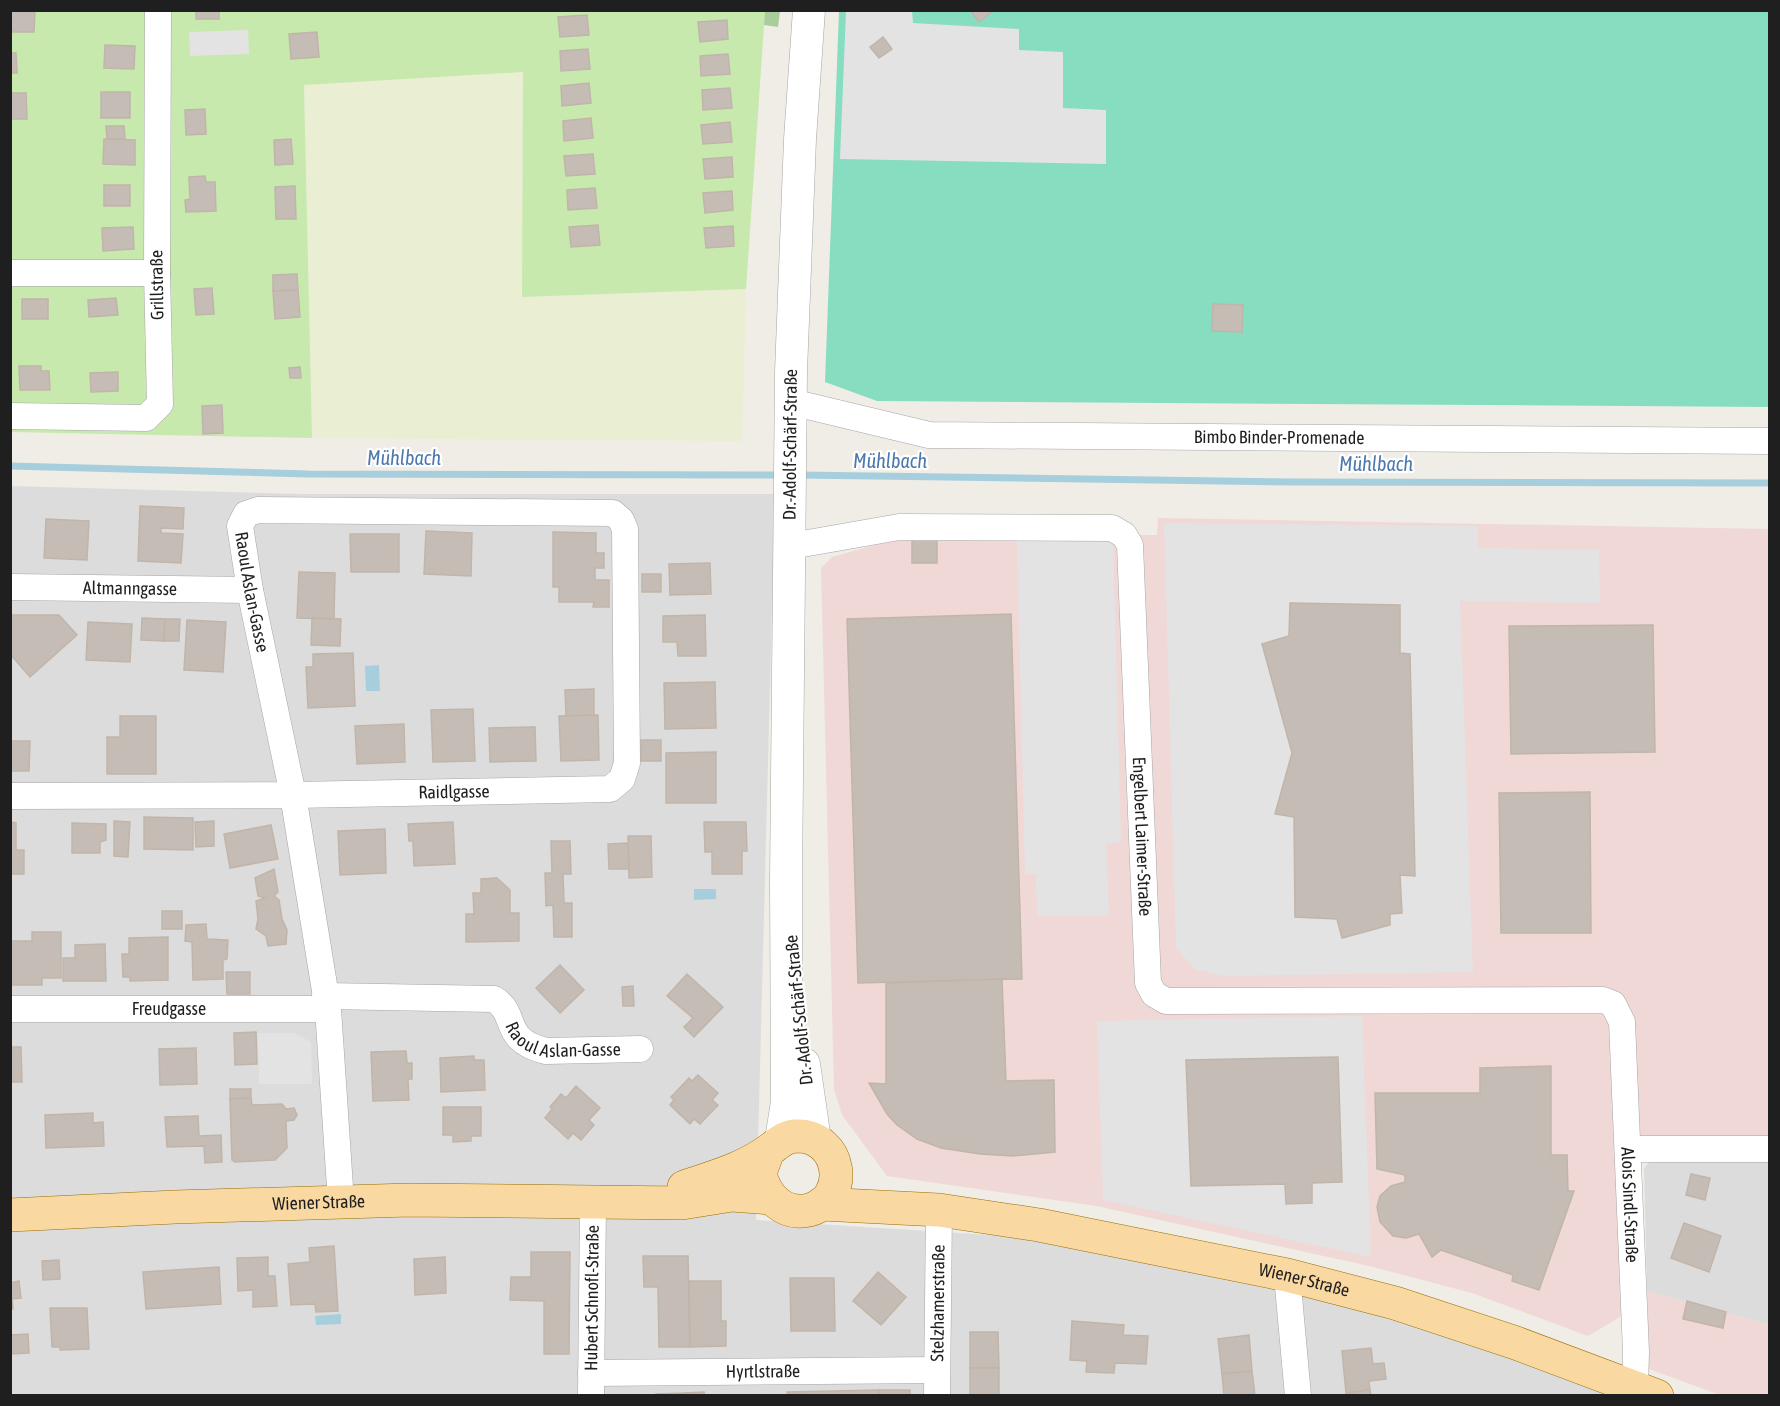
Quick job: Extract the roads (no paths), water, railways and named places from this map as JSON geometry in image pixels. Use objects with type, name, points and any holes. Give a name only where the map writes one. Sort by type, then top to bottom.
[{"type":"main road","points":[[792,1136],[815,1140],[824,1145],[832,1155],[836,1167],[836,1182],[821,1204],[809,1210],[792,1210],[770,1197],[732,1195],[682,1203],[627,1201],[680,1188],[740,1168],[792,1136]]},
{"type":"main road","points":[[770,1197],[760,1173],[774,1146]]},
{"type":"main road","name":"Wiener Straße","points":[[836,1167],[873,1191],[939,1210]]},
{"type":"main road","name":"Wiener Straße","points":[[10,1215],[409,1200],[593,1203],[627,1201]]},
{"type":"main road","name":"Wiener Straße","points":[[821,1204],[939,1210],[1057,1228],[1287,1275],[1395,1303],[1516,1343],[1647,1393]]},
{"type":"street","name":"Grillstraße","points":[[10,416],[146,418],[160,404],[157,273],[158,10]]},
{"type":"street","name":"Dr.-Adolf-Schärf-Straße","points":[[774,1146],[787,1102],[786,879],[792,500],[790,445],[800,139],[809,10]]},
{"type":"street","points":[[10,273],[157,273]]},
{"type":"street","name":"Bimbo Binder-Promenade","points":[[791,402],[929,435],[1770,441]]},
{"type":"street","name":"Raoul Aslan-Gasse","points":[[341,1202],[326,1002],[293,795],[250,590],[240,526],[246,514],[258,510],[613,513]]},
{"type":"street","name":"Raidlgasse","points":[[10,796],[293,795],[610,789],[622,779],[627,764],[625,529],[621,520],[613,513]]},
{"type":"street","name":"Engelbert Laimer-Straße","points":[[791,546],[899,527],[1112,528],[1124,535],[1130,545],[1148,983],[1154,994],[1166,1001],[1603,1000],[1613,1004],[1622,1022]]},
{"type":"street","name":"Altmanngasse","points":[[10,587],[250,590]]},
{"type":"street","name":"Dr.-Adolf-Schärf-Straße","points":[[786,879],[808,1101],[815,1140]]},
{"type":"street","name":"Raoul Aslan-Gasse","points":[[326,1002],[494,999],[503,1008],[522,1043],[532,1048],[546,1051],[640,1049]]},
{"type":"street","name":"Freudgasse","points":[[10,1010],[326,1002]]},
{"type":"street","name":"Alois Sindl-Straße","points":[[1622,1022],[1628,1149],[1647,1393]]},
{"type":"street","points":[[1628,1149],[1770,1149]]},
{"type":"street","name":"Hubert Schnofl-Straße","points":[[591,1384],[593,1203]]},
{"type":"street","name":"Stelzhamerstraße","points":[[937,1395],[939,1210]]},
{"type":"street","points":[[1287,1275],[1298,1395]]},
{"type":"street","name":"Hyrtlstraße","points":[[591,1384],[936,1370]]},
{"type":"water","points":[[379,665],[380,691],[366,691],[365,666]]},
{"type":"water","points":[[694,889],[716,889],[716,899],[694,900]]},
{"type":"water","points":[[341,1314],[341,1324],[316,1325],[315,1316]]},
{"type":"waterway","name":"Mühlbach","points":[[10,466],[308,474],[782,475]]},
{"type":"waterway","name":"Mühlbach","points":[[799,475],[1295,482],[1770,483]]}]
